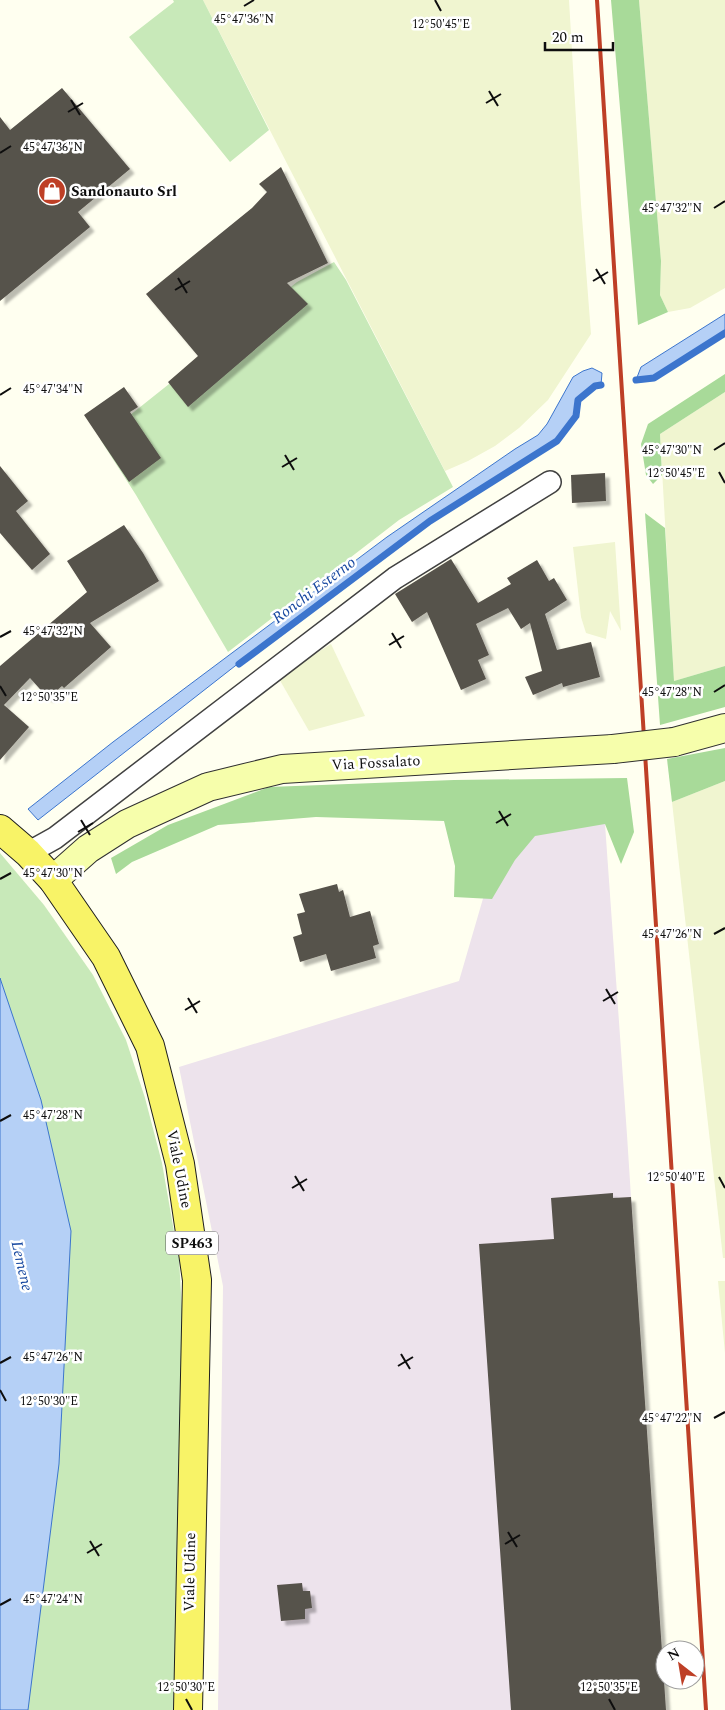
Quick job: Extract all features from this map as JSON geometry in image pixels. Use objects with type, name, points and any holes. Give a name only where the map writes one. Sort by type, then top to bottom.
[{"type":"main road","name":"Viale Udine","points":[[0,828],[28,853],[53,880],[106,957],[150,1046],[180,1164],[197,1280],[188,1710]]},
{"type":"street","points":[[28,853],[56,838],[395,578],[550,482]]},
{"type":"street","name":"Via Fossalato","points":[[53,880],[88,849],[127,824],[208,787],[282,769],[613,749],[674,742],[725,728]]},
{"type":"shaded area","points":[[505,823],[605,824],[659,1640],[655,1640],[655,1690],[663,1690],[664,1710],[218,1710],[223,1286],[179,1067],[459,981]]},
{"type":"green space","points":[[173,0],[203,0],[269,130],[230,162],[129,37],[174,2]]},
{"type":"green space","points":[[203,0],[569,0],[591,334],[548,400],[519,428],[495,446],[445,471]]},
{"type":"green space","points":[[611,0],[639,0],[661,261],[660,295],[668,312],[638,325]]},
{"type":"green space","points":[[639,0],[725,0],[725,288],[690,308],[668,312],[660,295],[661,261]]},
{"type":"green space","points":[[334,262],[346,280],[453,487],[399,520],[228,652],[136,495],[100,439],[297,282]]},
{"type":"green space","points":[[725,374],[725,392],[660,434],[662,475],[653,484],[646,475],[641,444],[648,424]]},
{"type":"green space","points":[[725,392],[725,666],[674,681],[660,434]]},
{"type":"green space","points":[[645,513],[665,528],[674,681],[725,666],[725,707],[660,725]]},
{"type":"green space","points":[[615,542],[621,631],[610,611],[606,639],[586,633],[581,617],[573,547]]},
{"type":"green space","points":[[331,644],[365,716],[309,731],[278,677]]},
{"type":"green space","points":[[725,748],[725,781],[672,802],[667,759]]},
{"type":"green space","points":[[627,778],[634,832],[621,864],[605,824],[535,836],[515,860],[492,899],[454,897],[455,866],[444,821],[316,817],[218,825],[132,862],[116,874],[111,858],[168,825],[269,787],[454,780]]},
{"type":"green space","points":[[725,781],[725,1258],[723,1258],[672,802]]},
{"type":"green space","points":[[0,853],[44,905],[93,975],[126,1040],[145,1098],[162,1163],[179,1260],[185,1358],[176,1710],[0,1710]]},
{"type":"green space","points":[[718,1281],[725,1281],[725,1353]]},
{"type":"water","points":[[725,314],[725,333],[654,378],[636,380],[641,367]]},
{"type":"water","points":[[592,368],[602,373],[601,385],[595,386],[578,400],[576,416],[557,441],[430,521],[235,666],[38,820],[28,809],[113,742],[387,537],[538,435],[547,424],[573,377]]},
{"type":"water","name":"Lemene","points":[[0,978],[41,1100],[71,1231],[59,1464],[28,1710],[0,1710]]},
{"type":"building","name":"Sandonauto Srl","points":[[62,88],[130,169],[78,212],[90,227],[0,301],[0,117],[10,130]]},
{"type":"building","points":[[281,167],[328,263],[287,283],[308,304],[188,407],[168,382],[198,356],[146,294],[252,208],[267,192],[259,184]]},
{"type":"building","points":[[124,387],[138,407],[130,412],[161,458],[129,482],[84,415]]},
{"type":"building","points":[[0,466],[28,501],[16,511],[50,554],[32,570],[0,533]]},
{"type":"building","points":[[605,473],[606,501],[572,503],[571,475]]},
{"type":"building","points":[[124,525],[159,581],[90,623],[111,647],[64,688],[62,686],[48,698],[30,678],[4,705],[29,727],[0,760],[0,666],[87,592],[67,561]]},
{"type":"building","points":[[451,559],[478,603],[511,584],[507,578],[537,560],[549,581],[554,578],[567,600],[545,614],[557,650],[591,642],[600,677],[563,687],[562,683],[533,695],[525,677],[542,671],[530,623],[521,629],[508,608],[476,624],[489,655],[478,660],[486,679],[461,690],[427,612],[412,622],[395,594]]},
{"type":"building","points":[[337,884],[339,892],[343,890],[350,917],[370,911],[379,944],[373,946],[376,958],[331,971],[326,954],[300,962],[293,937],[302,934],[297,914],[305,912],[299,894]]},
{"type":"building","points":[[613,1193],[613,1198],[631,1197],[661,1640],[655,1640],[655,1690],[665,1690],[666,1710],[511,1710],[479,1244],[554,1239],[551,1198]]},
{"type":"building","points":[[302,1583],[303,1591],[310,1591],[312,1608],[305,1609],[305,1619],[281,1621],[277,1585]]},
{"type":"waterway","name":"Ronchi Esterno","points":[[636,380],[654,378],[725,333]]},
{"type":"waterway","name":"Ronchi Esterno","points":[[239,664],[430,521],[557,441],[576,416],[578,400],[595,386],[601,385]]},
{"type":"railway","points":[[597,0],[706,1710]]},
{"type":"place","name":"Sandonauto Srl","points":[[52,191]]}]
